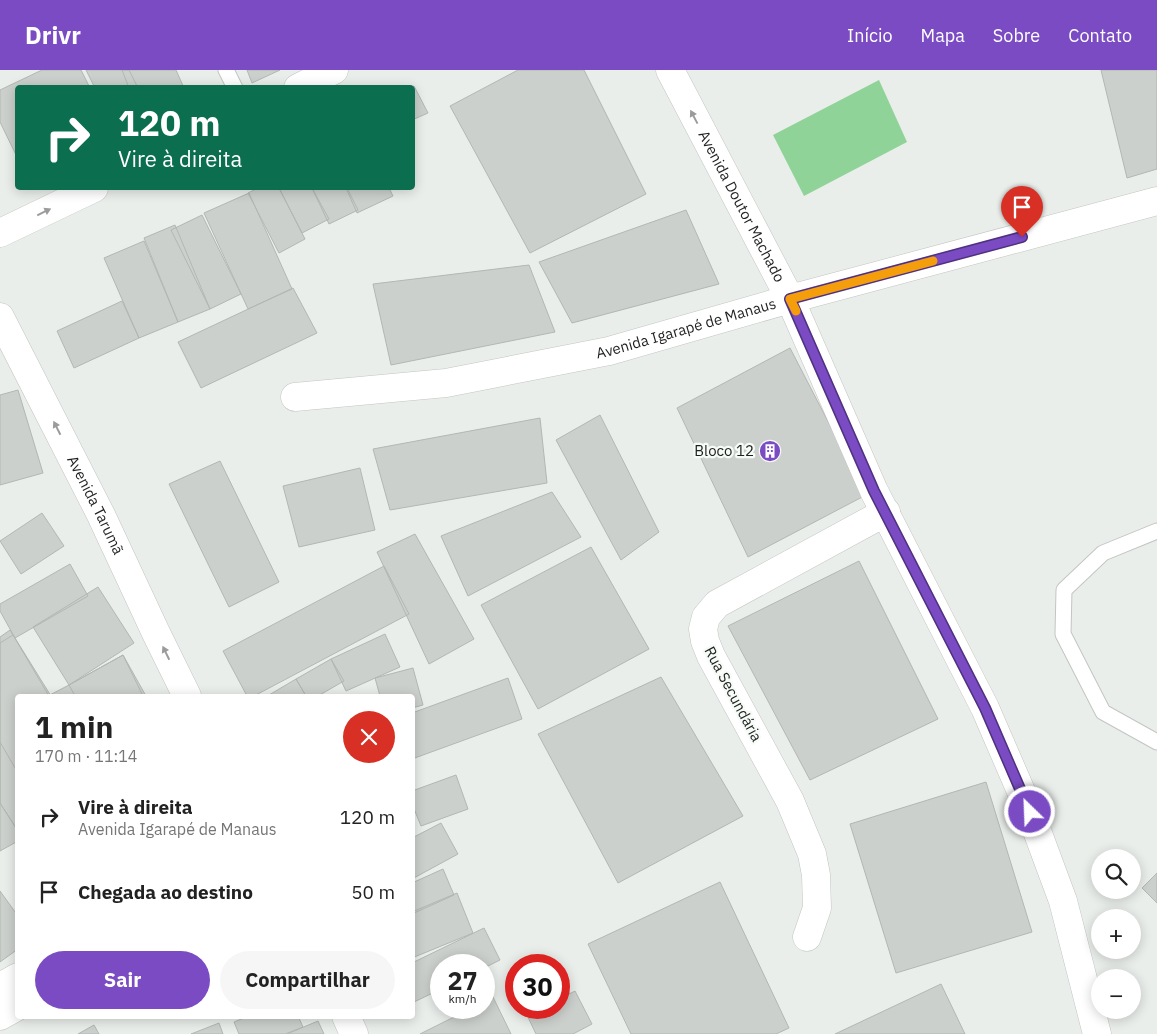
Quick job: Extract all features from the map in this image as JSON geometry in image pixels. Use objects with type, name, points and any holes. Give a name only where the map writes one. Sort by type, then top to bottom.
[{"type":"street","points":[[304,85],[334,70]]},
{"type":"street","name":"Avenida Doutor Machado","points":[[670,70],[790,299],[874,491],[985,708],[1030,812],[1063,900],[1097,1034]]},
{"type":"street","points":[[0,233],[90,190]]},
{"type":"street","name":"Avenida Igarapé de Manaus","points":[[295,397],[446,383],[609,351],[790,299],[1157,201]]},
{"type":"street","name":"Avenida Tarumã","points":[[0,317],[101,515],[187,694]]},
{"type":"street","name":"Rua Secundária","points":[[807,937],[817,908],[816,875],[812,854],[790,801],[711,656],[703,629],[706,617],[717,604],[886,512]]},
{"type":"street","points":[[0,987],[15,979]]},
{"type":"street","points":[[0,1016],[15,1008]]},
{"type":"street","points":[[347,1019],[354,1034]]},
{"type":"lane","points":[[226,70],[234,85]]},
{"type":"lane","points":[[1157,531],[1104,553],[1064,590],[1063,634],[1103,712],[1157,742]]},
{"type":"green space","points":[[879,80],[907,142],[804,196],[773,135]]},
{"type":"building","points":[[42,70],[81,70],[88,85],[15,85],[15,153],[0,122],[0,90]]},
{"type":"building","points":[[86,70],[129,70],[136,85],[94,85]]},
{"type":"building","points":[[122,70],[176,70],[183,85],[128,85]]},
{"type":"building","points":[[247,70],[280,70],[252,83]]},
{"type":"building","points":[[518,70],[584,70],[646,194],[530,253],[450,106]]},
{"type":"building","points":[[1101,70],[1157,70],[1157,169],[1127,178]]},
{"type":"building","points":[[415,88],[428,113],[415,119]]},
{"type":"building","points":[[254,190],[280,190],[305,239],[279,253],[248,193]]},
{"type":"building","points":[[280,190],[313,190],[329,219],[302,233]]},
{"type":"building","points":[[313,190],[348,190],[358,210],[329,224]]},
{"type":"building","points":[[347,190],[390,190],[393,196],[357,213]]},
{"type":"building","points":[[249,193],[292,289],[248,309],[204,213]]},
{"type":"building","points":[[686,210],[719,284],[572,323],[539,262]]},
{"type":"building","points":[[202,215],[241,294],[210,309],[171,230]]},
{"type":"building","points":[[175,225],[210,309],[178,322],[144,238]]},
{"type":"building","points":[[144,241],[178,322],[139,338],[104,258]]},
{"type":"building","points":[[529,265],[555,332],[391,365],[373,284]]},
{"type":"building","points":[[293,288],[317,333],[201,388],[178,342]]},
{"type":"building","points":[[122,301],[139,338],[74,368],[57,331]]},
{"type":"building","name":"Bloco 12","points":[[790,348],[866,495],[748,557],[677,408]]},
{"type":"building","points":[[18,390],[43,473],[0,485],[0,395]]},
{"type":"building","points":[[600,415],[659,532],[621,560],[556,440]]},
{"type":"building","points":[[540,418],[547,483],[390,510],[373,449]]},
{"type":"building","points":[[220,461],[279,582],[229,607],[169,484]]},
{"type":"building","points":[[360,468],[375,530],[299,547],[283,486]]},
{"type":"building","points":[[552,492],[581,537],[468,596],[441,536]]},
{"type":"building","points":[[42,513],[64,546],[21,574],[0,541]]},
{"type":"building","points":[[415,534],[474,639],[429,664],[377,552]]},
{"type":"building","points":[[591,547],[649,649],[538,709],[481,605]]},
{"type":"building","points":[[859,561],[938,719],[810,780],[728,626]]},
{"type":"building","points":[[70,564],[88,596],[15,638],[0,611],[0,604]]},
{"type":"building","points":[[384,566],[409,614],[258,694],[246,694],[223,651]]},
{"type":"building","points":[[98,587],[134,643],[69,685],[33,627]]},
{"type":"building","points":[[10,630],[50,694],[15,694],[15,826],[0,803],[0,637]]},
{"type":"building","points":[[385,634],[400,667],[346,691],[331,659]]},
{"type":"building","points":[[13,635],[48,694],[15,694],[15,826],[0,803],[0,643]]},
{"type":"building","points":[[123,655],[142,694],[52,694]]},
{"type":"building","points":[[123,655],[145,694],[74,694],[69,685]]},
{"type":"building","points":[[331,659],[344,681],[321,694],[305,694],[296,679]]},
{"type":"building","points":[[413,668],[423,705],[415,707],[415,694],[379,694],[375,678]]},
{"type":"building","points":[[661,677],[743,816],[618,883],[538,734]]},
{"type":"building","points":[[508,678],[522,719],[415,758],[415,712]]},
{"type":"building","points":[[296,679],[305,694],[271,694]]},
{"type":"building","points":[[0,742],[15,768],[15,843],[0,851]]},
{"type":"building","points":[[456,775],[468,809],[421,826],[415,811],[415,790]]},
{"type":"building","points":[[986,782],[1032,932],[896,973],[850,824]]},
{"type":"building","points":[[441,823],[458,854],[415,877],[415,836]]},
{"type":"building","points":[[443,869],[454,895],[415,913],[415,882]]},
{"type":"building","points":[[1157,873],[1157,903],[1142,888]]},
{"type":"building","points":[[720,882],[789,1028],[776,1034],[631,1034],[588,944]]},
{"type":"building","points":[[0,891],[15,912],[15,951],[0,962]]},
{"type":"building","points":[[457,893],[473,933],[415,957],[415,911]]},
{"type":"building","points":[[484,928],[500,960],[495,962],[495,954],[431,954]]},
{"type":"building","points":[[430,954],[430,994],[415,1002],[415,962]]},
{"type":"building","points":[[941,984],[965,1034],[835,1034]]},
{"type":"building","points":[[575,991],[592,1024],[573,1034],[536,1034],[529,1019],[570,1019],[570,994]]},
{"type":"building","points":[[495,1001],[511,1034],[420,1034],[450,1019],[495,1019]]},
{"type":"building","points":[[242,1019],[299,1019],[303,1027],[285,1034],[239,1034],[234,1022]]},
{"type":"building","points":[[318,1021],[324,1034],[287,1034]]},
{"type":"building","points":[[219,1023],[223,1034],[191,1034]]},
{"type":"building","points":[[94,1025],[99,1034],[78,1034]]},
{"type":"slow traffic","points":[[796,311],[790,299],[933,261]]},
{"type":"place","name":"Bloco 12","points":[[770,451]]},
{"type":"route","points":[[1022,237],[790,299],[874,491],[985,708],[1030,812]]}]
